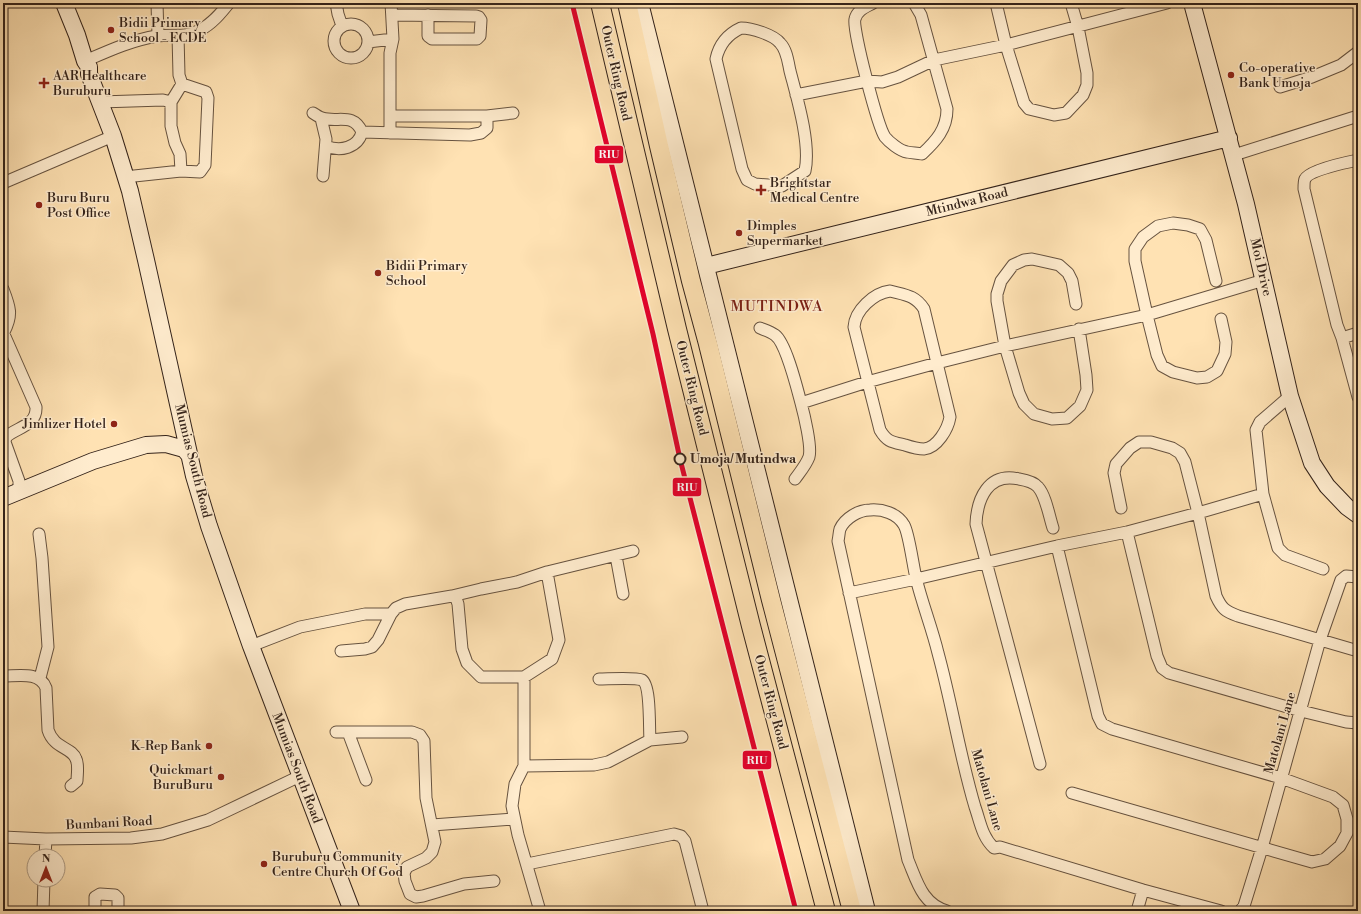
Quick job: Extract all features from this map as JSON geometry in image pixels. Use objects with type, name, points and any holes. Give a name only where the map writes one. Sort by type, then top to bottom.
[{"type":"main road","name":"Mumias South Road","points":[[64,3],[70,21],[77,35],[85,61],[89,67],[90,74],[125,176],[146,260],[190,456],[211,534],[251,646],[352,911]]},
{"type":"main road","name":"Outer Ring Road","points":[[600,3],[677,329],[751,626],[826,911]]},
{"type":"main road","name":"Outer Ring Road","points":[[628,3],[659,146],[691,281],[710,351],[770,600],[852,911]]},
{"type":"main road","points":[[640,3],[867,911]]},
{"type":"main road","name":"Moi Drive","points":[[1192,3],[1234,155],[1290,396],[1312,463],[1327,486],[1346,507],[1358,515]]},
{"type":"main road","name":"Mtindwa Road","points":[[706,266],[1229,138]]},
{"type":"main road","points":[[3,498],[22,486],[93,461],[157,443],[174,437],[185,429]]},
{"type":"main road","points":[[157,443],[184,449],[190,456]]},
{"type":"street","points":[[157,3],[158,36]]},
{"type":"street","points":[[85,61],[124,44],[158,36],[187,35],[200,31],[215,19],[229,3]]},
{"type":"street","points":[[336,3],[342,26]]},
{"type":"street","points":[[390,133],[390,53],[393,39],[391,3]]},
{"type":"street","points":[[873,3],[861,10],[855,19],[855,28],[867,81],[880,127],[885,137],[906,152],[922,154],[943,129],[947,120],[947,110],[921,15],[914,3]]},
{"type":"street","points":[[996,3],[1006,45],[1024,103],[1029,109],[1054,115],[1066,112],[1072,107],[1083,95],[1087,85],[1087,73],[1078,27],[1071,3]]},
{"type":"street","points":[[796,95],[867,81],[882,82],[898,77],[934,60],[1006,45],[1168,3]]},
{"type":"street","points":[[392,15],[428,15],[479,17],[480,36],[477,38],[432,39],[428,36],[428,15]]},
{"type":"street","points":[[353,24],[359,26],[367,35],[368,42],[366,47],[358,56],[352,57],[341,54],[337,49],[335,37],[342,26],[353,24]]},
{"type":"street","points":[[741,28],[748,28],[771,36],[779,41],[784,48],[796,95],[806,140],[806,170],[782,186],[755,184],[748,180],[742,169],[716,59],[718,51],[723,43],[733,32],[741,28]]},
{"type":"street","points":[[178,35],[179,75],[182,84]]},
{"type":"street","points":[[368,42],[393,39]]},
{"type":"street","points":[[1280,87],[1312,77],[1341,65],[1358,52]]},
{"type":"street","points":[[181,171],[180,154],[175,143],[171,126],[170,102],[182,84]]},
{"type":"street","points":[[125,176],[181,171],[200,172],[205,166],[208,98],[206,92],[182,84]]},
{"type":"street","points":[[100,102],[162,100],[170,102]]},
{"type":"street","points":[[391,116],[487,116],[513,113]]},
{"type":"street","points":[[323,176],[326,139],[317,116],[351,120],[355,122],[362,132]]},
{"type":"street","points":[[362,132],[480,134],[486,128],[487,116]]},
{"type":"street","points":[[1234,155],[1358,116]]},
{"type":"street","points":[[326,146],[338,149],[347,148],[359,139],[362,132]]},
{"type":"street","points":[[3,182],[112,136]]},
{"type":"street","points":[[1358,160],[1339,164],[1308,174],[1304,179],[1304,188],[1337,325],[1358,397]]},
{"type":"street","points":[[1216,281],[1206,240],[1200,229],[1188,225],[1173,223],[1158,226],[1143,237],[1135,249],[1135,261],[1147,315],[1157,355],[1162,366],[1173,372],[1196,378],[1207,378],[1217,371],[1225,354],[1226,342],[1220,319]]},
{"type":"street","points":[[1076,304],[1072,281],[1068,273],[1059,265],[1024,260],[1013,265],[1001,281],[997,294],[1005,346],[1019,393],[1024,404],[1034,414],[1052,419],[1067,418],[1080,406],[1087,390],[1079,329]]},
{"type":"street","points":[[801,403],[867,382],[936,363],[1079,329],[1147,315],[1264,280]]},
{"type":"street","points":[[3,289],[10,307],[8,324],[3,332],[36,407],[36,415],[33,420],[25,427],[10,433],[6,437],[5,442],[22,486]]},
{"type":"street","points":[[890,291],[910,296],[919,302],[924,310],[950,417],[949,425],[943,435],[932,446],[925,449],[891,442],[884,437],[880,430],[867,382],[854,327],[854,320],[857,314],[882,292],[890,291]]},
{"type":"street","points":[[760,328],[775,335],[780,341],[790,364],[806,424],[810,450],[809,456],[795,479]]},
{"type":"street","points":[[1342,338],[1358,333]]},
{"type":"street","points":[[1290,396],[1260,422],[1256,430],[1263,494],[1278,548],[1285,555],[1323,569]]},
{"type":"street","points":[[1121,508],[1115,482],[1114,473],[1116,464],[1130,448],[1139,442],[1151,442],[1172,448],[1180,454],[1185,462],[1216,596],[1220,606],[1226,611],[1238,616],[1358,651]]},
{"type":"street","points":[[1040,764],[976,524],[976,511],[981,497],[990,485],[998,479],[1011,477],[1027,481],[1037,486],[1042,492],[1053,528]]},
{"type":"street","points":[[849,593],[1127,532],[1263,494]]},
{"type":"street","points":[[916,579],[905,526],[899,519],[890,513],[880,510],[867,510],[857,513],[845,521],[840,529],[838,541],[908,860],[922,894],[941,909],[948,911]]},
{"type":"street","points":[[1127,532],[1157,656],[1162,668],[1169,673],[1301,711],[1346,722],[1358,723]]},
{"type":"street","points":[[38,534],[42,558],[48,646],[40,678]]},
{"type":"street","points":[[1058,546],[1098,716],[1102,724],[1112,729],[1282,778],[1333,796],[1343,805],[1347,819],[1347,832],[1340,846],[1325,859],[1312,862],[1072,793]]},
{"type":"street","points":[[341,651],[366,649],[372,647],[378,640],[391,614],[396,608],[405,604],[452,596],[481,588],[517,582],[546,572],[633,551]]},
{"type":"street","points":[[616,556],[624,594]]},
{"type":"street","points":[[452,596],[456,598],[458,604],[462,649],[467,663],[482,677],[524,677],[552,660],[559,640],[546,572]]},
{"type":"street","name":"Matolani Lane","points":[[1240,911],[1244,906],[1262,848],[1320,640],[1341,580],[1346,576],[1358,577]]},
{"type":"street","name":"Matolani Lane","points":[[916,579],[938,654],[970,790],[985,837],[994,848],[1000,847],[1143,890],[1221,911]]},
{"type":"street","points":[[251,646],[300,627],[365,614],[391,614]]},
{"type":"street","points":[[3,676],[35,676],[44,682],[46,688],[49,736],[57,745],[71,752],[76,757],[77,781],[71,786]]},
{"type":"street","points":[[524,677],[524,766],[516,784],[512,806],[514,819],[540,911]]},
{"type":"street","points":[[599,679],[636,679],[642,680],[646,684],[648,693],[650,740]]},
{"type":"street","points":[[336,732],[412,732],[420,735],[424,742],[426,798],[435,842],[432,852],[426,858],[407,867],[404,873],[404,881],[410,894],[416,897],[423,896],[464,884],[494,881]]},
{"type":"street","points":[[348,732],[366,780]]},
{"type":"street","points":[[524,766],[594,765],[608,762],[650,740],[682,737]]},
{"type":"street","name":"Bumbani Road","points":[[3,837],[46,839],[131,838],[162,834],[208,820],[300,776]]},
{"type":"street","points":[[432,825],[514,819]]},
{"type":"street","points":[[527,864],[674,834],[681,836],[685,841],[704,911]]},
{"type":"street","points":[[45,848],[46,839]]},
{"type":"street","points":[[43,911],[44,888]]},
{"type":"street","points":[[1137,911],[1143,890]]},
{"type":"street","points":[[95,911],[95,899],[97,895],[112,894],[116,895],[118,898],[118,911]]},
{"type":"transit line","name":"RIU","points":[[572,3],[653,334],[680,459],[796,911]]},
{"type":"place","name":"Bidii Primary School - ECDE","points":[[111,30]]},
{"type":"place","name":"Co-operative Bank Umoja","points":[[1231,75]]},
{"type":"place","name":"AAR Healthcare Buruburu","points":[[44,83]]},
{"type":"place","name":"Brightstar Medical Centre","points":[[761,190]]},
{"type":"place","name":"Buru Buru Post Office","points":[[39,205]]},
{"type":"place","name":"Dimples Supermarket","points":[[739,233]]},
{"type":"place","name":"Bidii Primary School","points":[[378,273]]},
{"type":"place","name":"Jimlizer Hotel","points":[[114,424]]},
{"type":"place","name":"Umoja/ Mutindwa","points":[[680,459]]},
{"type":"place","name":"K-Rep Bank","points":[[209,746]]},
{"type":"place","name":"Quickmart BuruBuru","points":[[221,777]]},
{"type":"place","name":"Buruburu Community Centre Church Of God","points":[[264,864]]},
{"type":"district","name":"MUTINDWA","points":[[777,306]]}]
